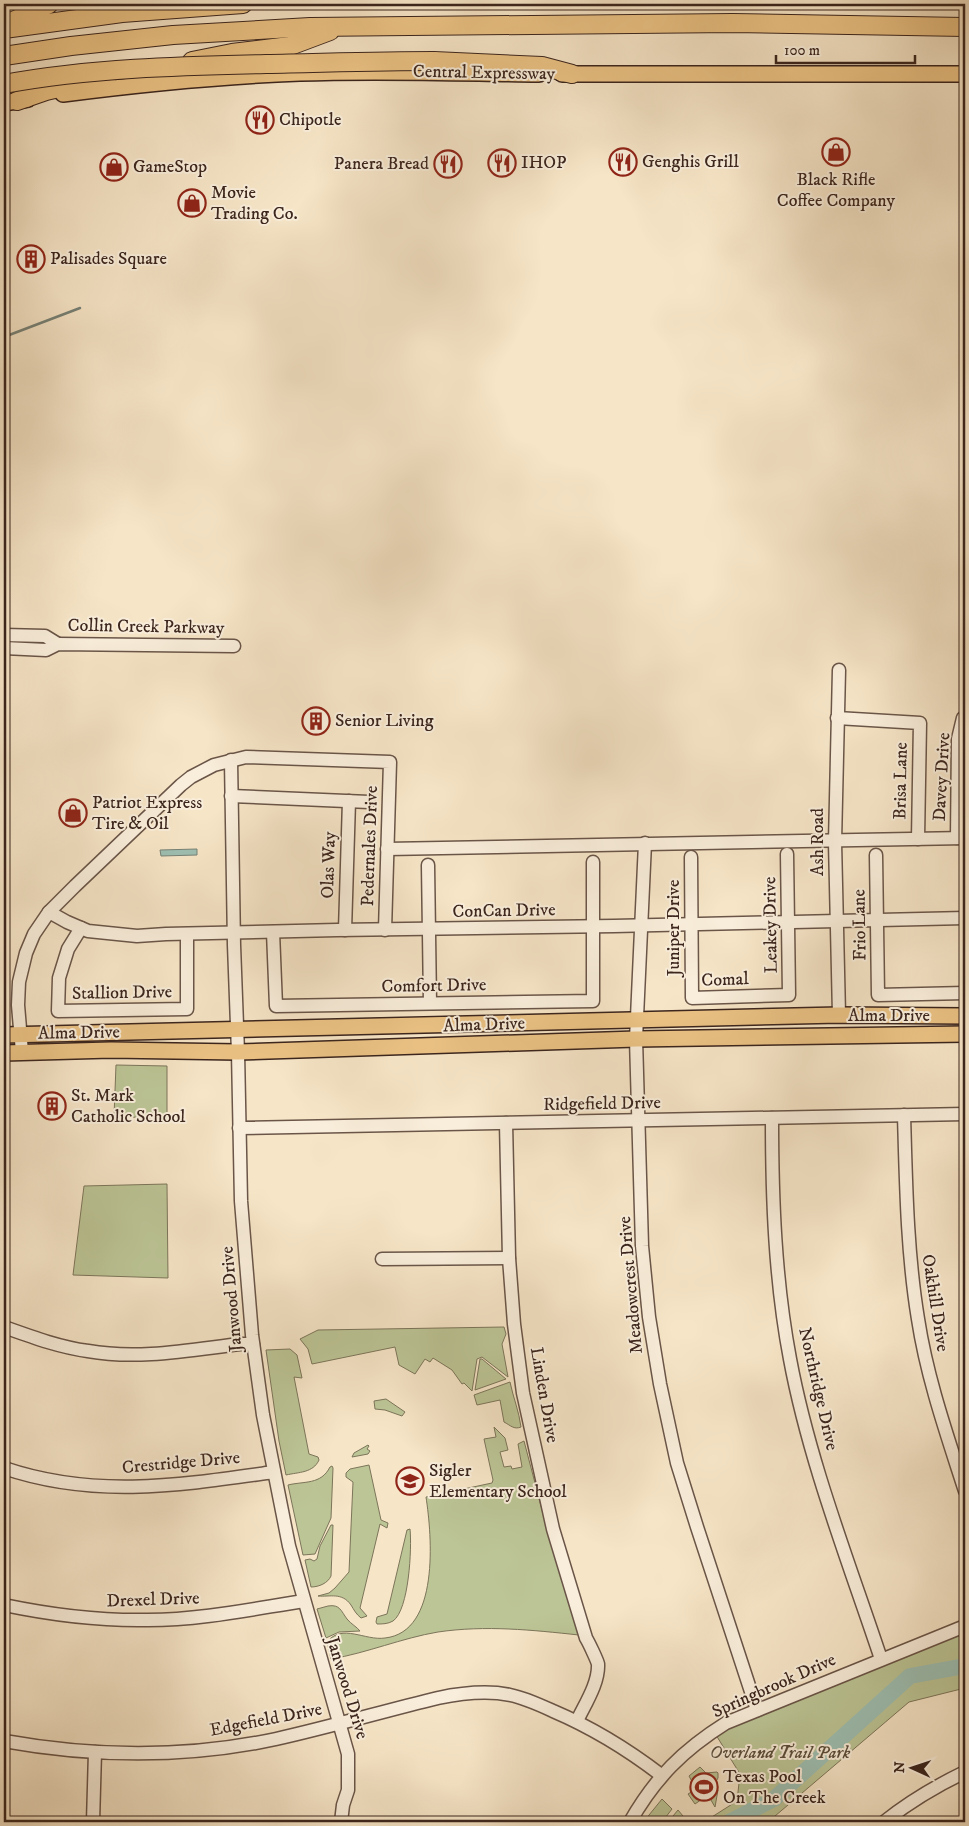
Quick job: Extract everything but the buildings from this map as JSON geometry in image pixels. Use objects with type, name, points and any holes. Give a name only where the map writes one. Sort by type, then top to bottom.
[{"type":"highway","points":[[4,27],[49,4]]},
{"type":"highway","points":[[4,27],[139,12],[243,4]]},
{"type":"highway","points":[[4,56],[71,46],[173,35],[344,26],[760,23],[965,27]]},
{"type":"highway","points":[[10,102],[84,82],[232,53],[290,46],[344,26]]},
{"type":"highway","points":[[4,84],[64,75],[164,66],[378,61],[434,61],[542,66],[572,74]]},
{"type":"main road","name":"Central Expressway","points":[[10,102],[130,86],[301,73],[965,74]]},
{"type":"main road","name":"Alma Drive","points":[[4,1035],[839,1015],[965,1016]]},
{"type":"main road","name":"Alma Drive","points":[[4,1053],[111,1050],[238,1052],[636,1039],[965,1034]]},
{"type":"street","name":"Collin Creek Parkway","points":[[4,635],[46,636],[58,644]]},
{"type":"street","name":"Collin Creek Parkway","points":[[4,648],[46,650],[58,644],[234,646]]},
{"type":"street","name":"Ash Road","points":[[839,670],[835,842],[839,1015]]},
{"type":"street","name":"Brisa Lane","points":[[837,718],[920,722],[918,839]]},
{"type":"street","name":"Davey Drive","points":[[961,838],[958,739],[963,718]]},
{"type":"street","name":"Pedernales Drive","points":[[231,760],[246,757],[390,762],[385,930]]},
{"type":"street","points":[[22,1052],[18,1005],[19,982],[26,953],[34,934],[49,912],[191,777],[214,765],[231,760]]},
{"type":"street","name":"Janwood Drive","points":[[231,760],[239,1128],[244,1253],[253,1344],[263,1415],[289,1546],[348,1754],[348,1790],[343,1805],[341,1822]]},
{"type":"street","points":[[231,796],[369,802]]},
{"type":"street","name":"Olas Way","points":[[345,930],[349,801]]},
{"type":"street","points":[[387,849],[645,843],[835,842],[961,838]]},
{"type":"street","name":"Meadowcrest Drive","points":[[645,843],[636,1039],[642,1246],[649,1317],[660,1384],[680,1472],[757,1710]]},
{"type":"street","name":"Leakey Drive","points":[[787,854],[789,995]]},
{"type":"street","name":"Frio Lane","points":[[876,854],[878,995],[965,993]]},
{"type":"street","name":"Juniper Drive","points":[[691,857],[692,998]]},
{"type":"street","points":[[593,862],[593,927]]},
{"type":"street","points":[[428,865],[430,1003]]},
{"type":"street","name":"ConCan Drive","points":[[49,912],[81,928],[108,934],[137,936],[234,932],[593,927],[965,918]]},
{"type":"street","name":"Comfort Drive","points":[[273,932],[276,1006],[593,1001],[593,927]]},
{"type":"street","name":"Stallion Drive","points":[[81,928],[68,949],[59,978],[58,1011],[187,1009],[187,934]]},
{"type":"street","name":"Comal","points":[[692,998],[789,995]]},
{"type":"street","name":"Ridgefield Drive","points":[[239,1128],[965,1114]]},
{"type":"street","name":"Oakhill Drive","points":[[904,1115],[907,1216],[918,1320],[926,1361],[942,1421],[965,1491]]},
{"type":"street","name":"Northridge Drive","points":[[772,1118],[772,1182],[775,1236],[780,1294],[790,1359],[805,1423],[821,1478],[881,1659]]},
{"type":"street","name":"Linden Drive","points":[[506,1123],[509,1258],[514,1324],[523,1394],[553,1529],[586,1638],[598,1662],[593,1685],[577,1721]]},
{"type":"street","points":[[382,1259],[509,1258]]},
{"type":"street","points":[[4,1327],[52,1344],[89,1352],[120,1355],[158,1354],[253,1344]]},
{"type":"street","name":"Crestridge Drive","points":[[4,1468],[49,1480],[130,1488],[178,1485],[274,1472]]},
{"type":"street","name":"Drexel Drive","points":[[4,1605],[74,1617],[150,1620],[202,1616],[304,1601]]},
{"type":"street","name":"Springbrook Drive","points":[[630,1822],[643,1799],[661,1775],[704,1736],[726,1723],[965,1626]]},
{"type":"street","name":"Edgefield Drive","points":[[4,1741],[95,1752],[171,1752],[220,1748],[276,1739],[461,1693],[483,1692],[510,1695],[538,1704],[577,1721],[633,1753],[661,1775]]},
{"type":"street","points":[[93,1822],[95,1752]]},
{"type":"street","points":[[884,1822],[903,1807],[937,1786],[965,1772]]},
{"type":"green space","points":[[116,1065],[167,1066],[167,1119],[114,1116]]},
{"type":"green space","points":[[167,1184],[168,1278],[73,1275],[84,1186]]},
{"type":"green space","points":[[504,1327],[506,1334],[502,1344],[508,1377],[482,1357],[477,1359],[472,1391],[464,1383],[462,1384],[452,1370],[433,1358],[430,1362],[425,1359],[415,1374],[399,1365],[395,1347],[312,1364],[308,1349],[300,1339],[318,1330]]},
{"type":"green space","points":[[290,1349],[297,1355],[302,1378],[294,1377],[309,1454],[318,1457],[319,1460],[309,1470],[286,1475],[279,1441],[266,1350]]},
{"type":"green space","points":[[480,1359],[482,1359],[506,1379],[475,1390]]},
{"type":"green space","points":[[510,1382],[520,1421],[521,1427],[519,1428],[512,1427],[504,1422],[500,1400],[477,1405],[474,1395]]},
{"type":"green space","points":[[386,1399],[405,1412],[402,1416],[385,1410],[375,1409],[374,1401]]},
{"type":"green space","points":[[494,1427],[505,1438],[508,1450],[500,1452],[504,1467],[511,1466],[512,1469],[522,1467],[518,1444],[524,1441],[546,1525],[579,1635],[509,1629],[456,1630],[411,1638],[331,1659],[327,1642],[333,1636],[347,1633],[385,1638],[403,1632],[415,1619],[424,1601],[428,1580],[430,1535],[426,1497],[492,1483],[493,1480],[484,1439],[496,1437]]},
{"type":"green space","points":[[368,1445],[367,1449],[370,1451],[368,1454],[352,1457],[354,1453]]},
{"type":"green space","points":[[369,1465],[381,1520],[388,1523],[387,1528],[380,1524],[360,1608],[367,1616],[361,1618],[344,1598],[318,1596],[329,1593],[349,1572],[353,1482],[346,1477],[346,1473],[350,1469]]},
{"type":"green space","points":[[332,1466],[331,1518],[315,1554],[303,1555],[288,1485],[317,1480]]},
{"type":"green space","points":[[331,1525],[333,1525],[331,1576],[323,1584],[311,1587],[305,1560],[310,1559],[314,1561],[317,1559],[320,1546]]},
{"type":"green space","points":[[410,1529],[410,1564],[403,1605],[393,1621],[377,1624],[377,1617],[387,1614],[407,1530]]},
{"type":"green space","points":[[328,1606],[338,1607],[360,1631],[339,1632],[326,1638],[317,1609]]},
{"type":"green space","name":"Overland Trail Park","points":[[965,1632],[965,1688],[909,1702],[768,1822],[704,1822],[737,1801],[740,1774],[716,1735],[728,1727]]},
{"type":"green space","name":"Texas Pool On The Creek","points":[[700,1767],[706,1773],[718,1773],[718,1778],[713,1787],[718,1790],[715,1807],[708,1795],[695,1804],[688,1794],[696,1789],[689,1776]]},
{"type":"green space","points":[[662,1799],[672,1809],[662,1822],[647,1822],[645,1820]]},
{"type":"green space","points":[[678,1810],[688,1822],[668,1822]]},
{"type":"shaded area","points":[[197,849],[197,855],[161,856],[160,850]]},
{"type":"waterway","points":[[4,337],[80,308]]},
{"type":"waterway","points":[[729,1822],[774,1799],[910,1676],[965,1666]]},
{"type":"place","name":"Chipotle","points":[[260,120]]},
{"type":"place","name":"Black Rifle Coffee Company","points":[[836,152]]},
{"type":"place","name":"Genghis Grill","points":[[623,162]]},
{"type":"place","name":"IHOP","points":[[502,163]]},
{"type":"place","name":"Panera Bread","points":[[448,164]]},
{"type":"place","name":"GameStop","points":[[114,167]]},
{"type":"place","name":"Movie Trading Co.","points":[[192,203]]},
{"type":"place","name":"Palisades Square","points":[[31,259]]},
{"type":"place","name":"Senior Living","points":[[316,721]]},
{"type":"place","name":"Patriot Express Tire & Oil","points":[[73,813]]},
{"type":"place","name":"St. Mark Catholic School","points":[[52,1106]]},
{"type":"place","name":"Sigler Elementary School","points":[[410,1481]]},
{"type":"place","name":"Texas Pool On The Creek","points":[[704,1787]]}]
